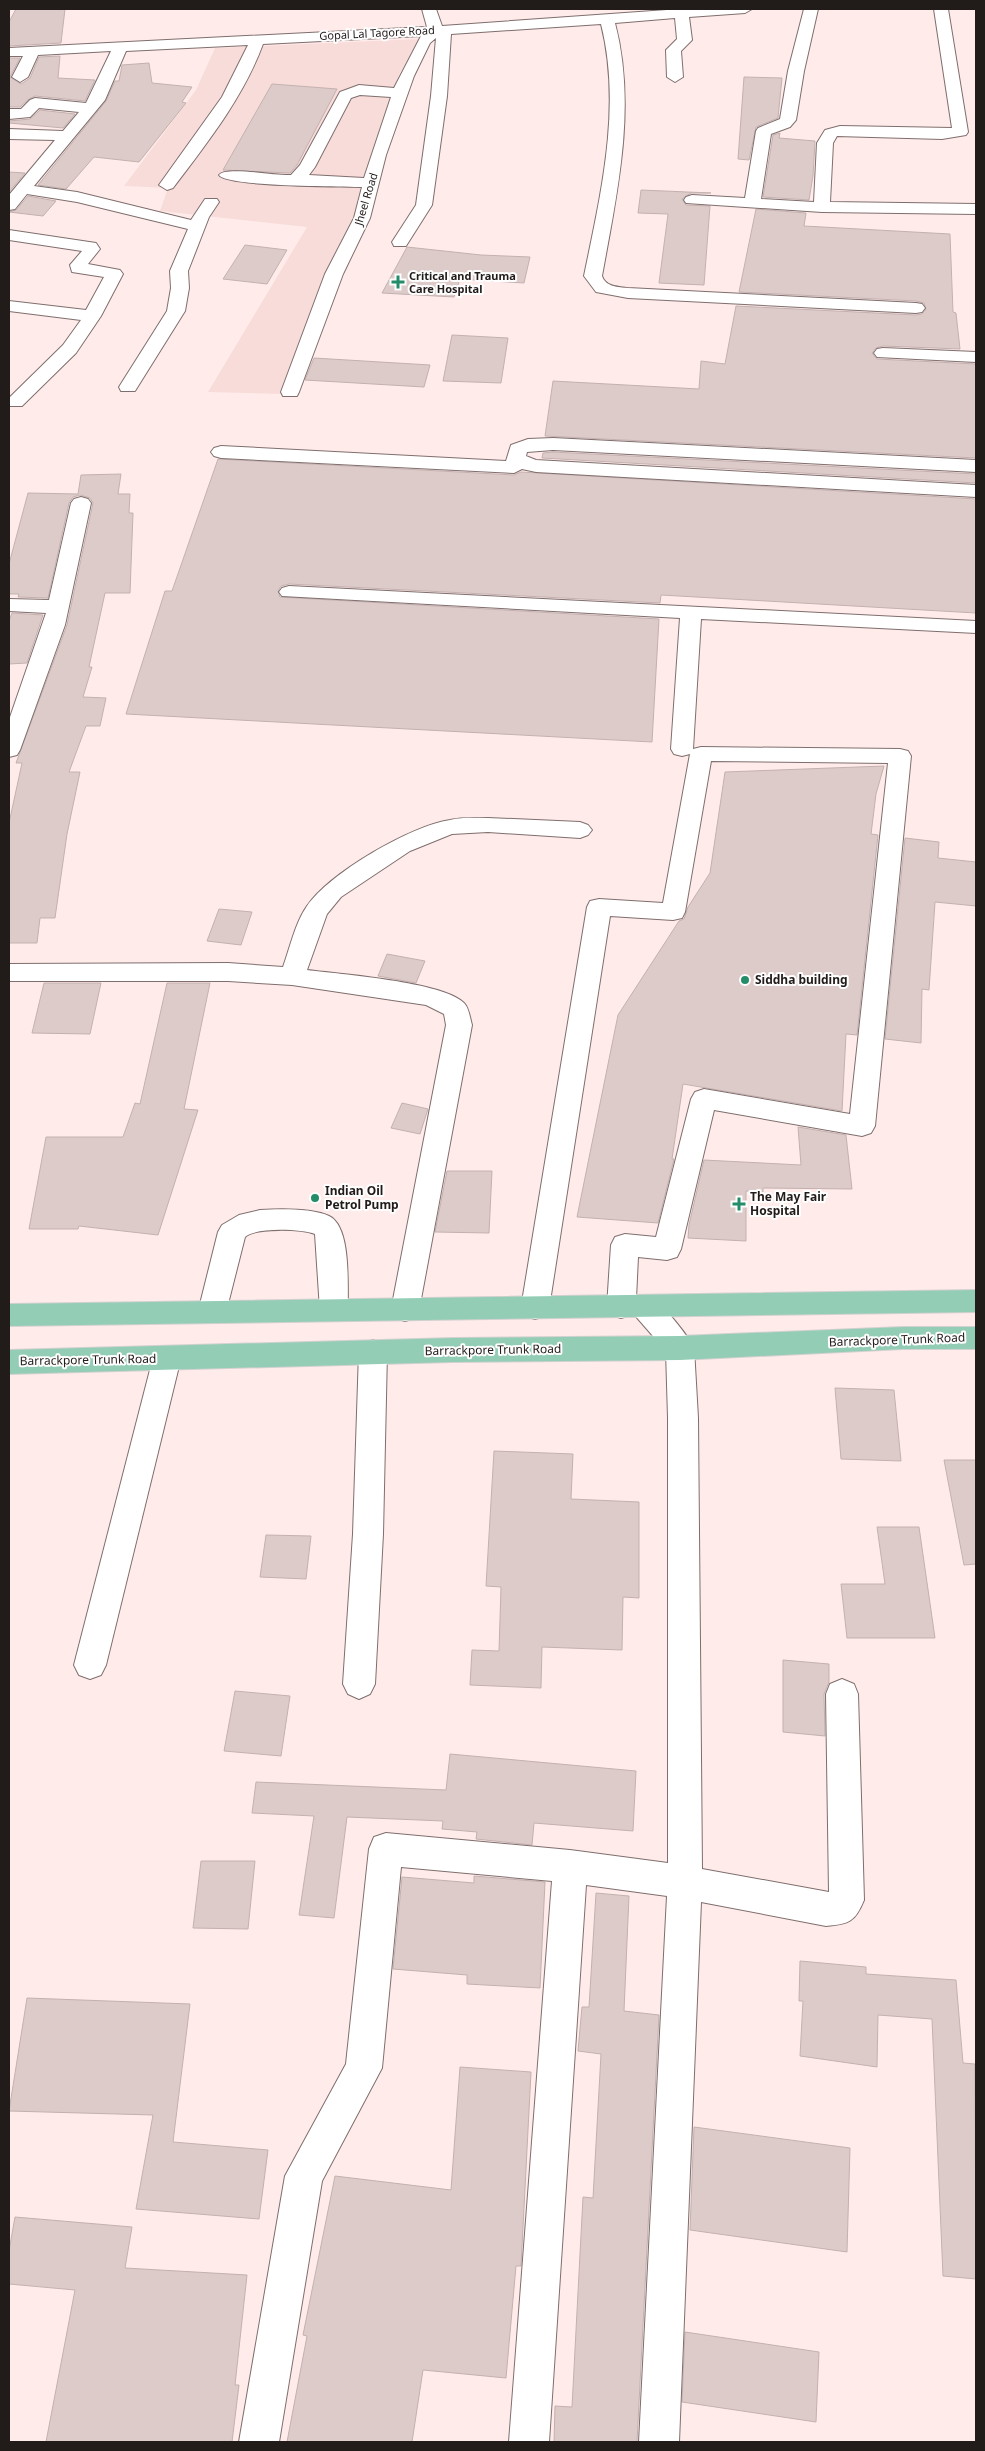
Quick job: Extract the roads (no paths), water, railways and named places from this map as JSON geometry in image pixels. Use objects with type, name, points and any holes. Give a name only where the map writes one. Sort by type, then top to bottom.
[{"type":"main road","points":[[9,1315],[976,1301]]},
{"type":"main road","name":"Barrackpore Trunk Road","points":[[9,1362],[373,1352],[680,1348],[902,1338],[976,1338]]},
{"type":"street","points":[[400,242],[424,205],[438,96],[440,30],[429,9]]},
{"type":"street","name":"Gopal Lal Tagore Road","points":[[9,52],[440,30],[554,15],[607,18],[745,9]]},
{"type":"street","points":[[752,204],[764,132],[784,124],[788,120],[796,70],[811,9]]},
{"type":"street","points":[[822,207],[825,143],[831,133],[840,131],[942,134],[960,132],[941,9]]},
{"type":"street","points":[[674,77],[673,50],[685,40],[681,13]]},
{"type":"street","points":[[607,18],[613,35],[616,54],[619,106],[594,276],[595,283],[602,288],[628,293],[916,308]]},
{"type":"street","name":"Jheel Road","points":[[290,392],[334,274],[362,218],[378,154],[400,93],[424,41],[440,30]]},
{"type":"street","points":[[332,52],[340,49],[350,35]]},
{"type":"street","points":[[167,185],[215,121],[266,39],[302,53]]},
{"type":"street","points":[[9,205],[97,100],[121,46]]},
{"type":"street","points":[[20,77],[33,50]]},
{"type":"street","points":[[296,179],[307,167],[345,95],[358,90],[400,93]]},
{"type":"street","points":[[9,114],[24,114],[35,103],[90,108]]},
{"type":"street","points":[[9,134],[68,136]]},
{"type":"street","points":[[227,175],[278,181],[296,179],[371,184]]},
{"type":"street","points":[[23,189],[77,197],[198,227]]},
{"type":"street","points":[[692,200],[822,207],[976,209]]},
{"type":"street","points":[[128,387],[176,311],[180,288],[180,271],[202,217],[211,202]]},
{"type":"street","points":[[9,235],[90,247],[92,249],[90,253],[78,268],[114,274],[92,316],[70,349],[15,402]]},
{"type":"street","points":[[9,306],[92,316]]},
{"type":"street","points":[[883,353],[976,357]]},
{"type":"street","points":[[221,452],[514,467],[518,449],[528,445],[553,444],[976,466]]},
{"type":"street","points":[[516,457],[522,462],[536,466],[976,491]]},
{"type":"street","points":[[9,750],[59,607],[81,504]]},
{"type":"street","points":[[289,592],[691,614],[976,627]]},
{"type":"street","points":[[9,605],[59,607]]},
{"type":"street","points":[[682,749],[691,614]]},
{"type":"street","points":[[535,1308],[599,907],[673,912],[701,754],[900,756],[862,1126],[704,1099],[667,1249],[625,1244],[633,1307],[680,1348],[683,1428],[685,1882],[659,2442]]},
{"type":"street","points":[[292,976],[316,911],[333,891],[402,846],[430,833],[450,828],[488,825],[580,830]]},
{"type":"street","points":[[9,972],[228,972],[292,976],[432,997],[455,1009],[460,1025],[405,1310]]},
{"type":"street","points":[[212,1312],[232,1232],[237,1226],[246,1221],[260,1220],[319,1224],[325,1227],[331,1238],[334,1310]]},
{"type":"street","points":[[359,1684],[368,1534],[373,1352]]},
{"type":"street","points":[[90,1665],[167,1358]]},
{"type":"street","points":[[259,2442],[304,2176],[364,2068],[386,1849],[570,1866],[685,1882],[826,1909],[841,1908],[847,1900],[842,1694]]},
{"type":"street","points":[[529,2442],[570,1866]]},
{"type":"place","name":"Critical and Trauma Care Hospital","points":[[398,282]]},
{"type":"place","name":"Siddha building","points":[[745,980]]},
{"type":"place","name":"Indian Oil Petrol Pump","points":[[315,1198]]},
{"type":"place","name":"The May Fair Hospital","points":[[739,1204]]}]
